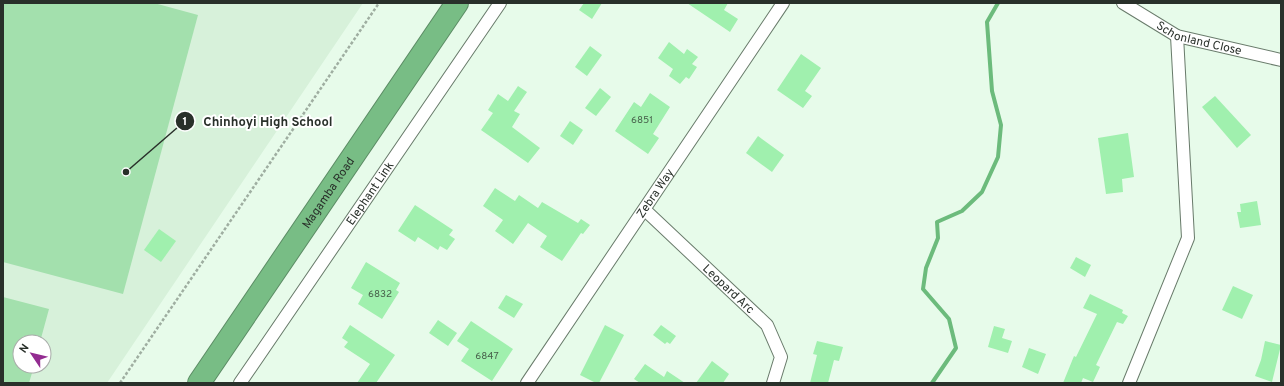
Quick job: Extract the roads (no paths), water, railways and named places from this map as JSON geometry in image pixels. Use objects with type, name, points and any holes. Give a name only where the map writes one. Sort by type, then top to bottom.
[{"type":"highway","name":"Magamba Road","points":[[199,383],[457,3]]},
{"type":"street","name":"Elephant Link","points":[[240,383],[500,3]]},
{"type":"street","name":"Zebra Way","points":[[527,383],[645,210],[783,3]]},
{"type":"street","name":"Schonland Close","points":[[1123,3],[1177,36],[1281,60]]},
{"type":"street","points":[[1129,383],[1188,238],[1177,36]]},
{"type":"street","name":"Leopard Arc","points":[[645,210],[767,325],[781,357],[773,383]]},
{"type":"waterway","points":[[932,383],[956,348],[949,319],[923,289],[926,268],[938,238],[937,222],[962,211],[982,192],[998,157],[1001,125],[992,91],[987,22],[998,3]]},
{"type":"place","name":"Chinhoyi High School","points":[[126,172]]}]
